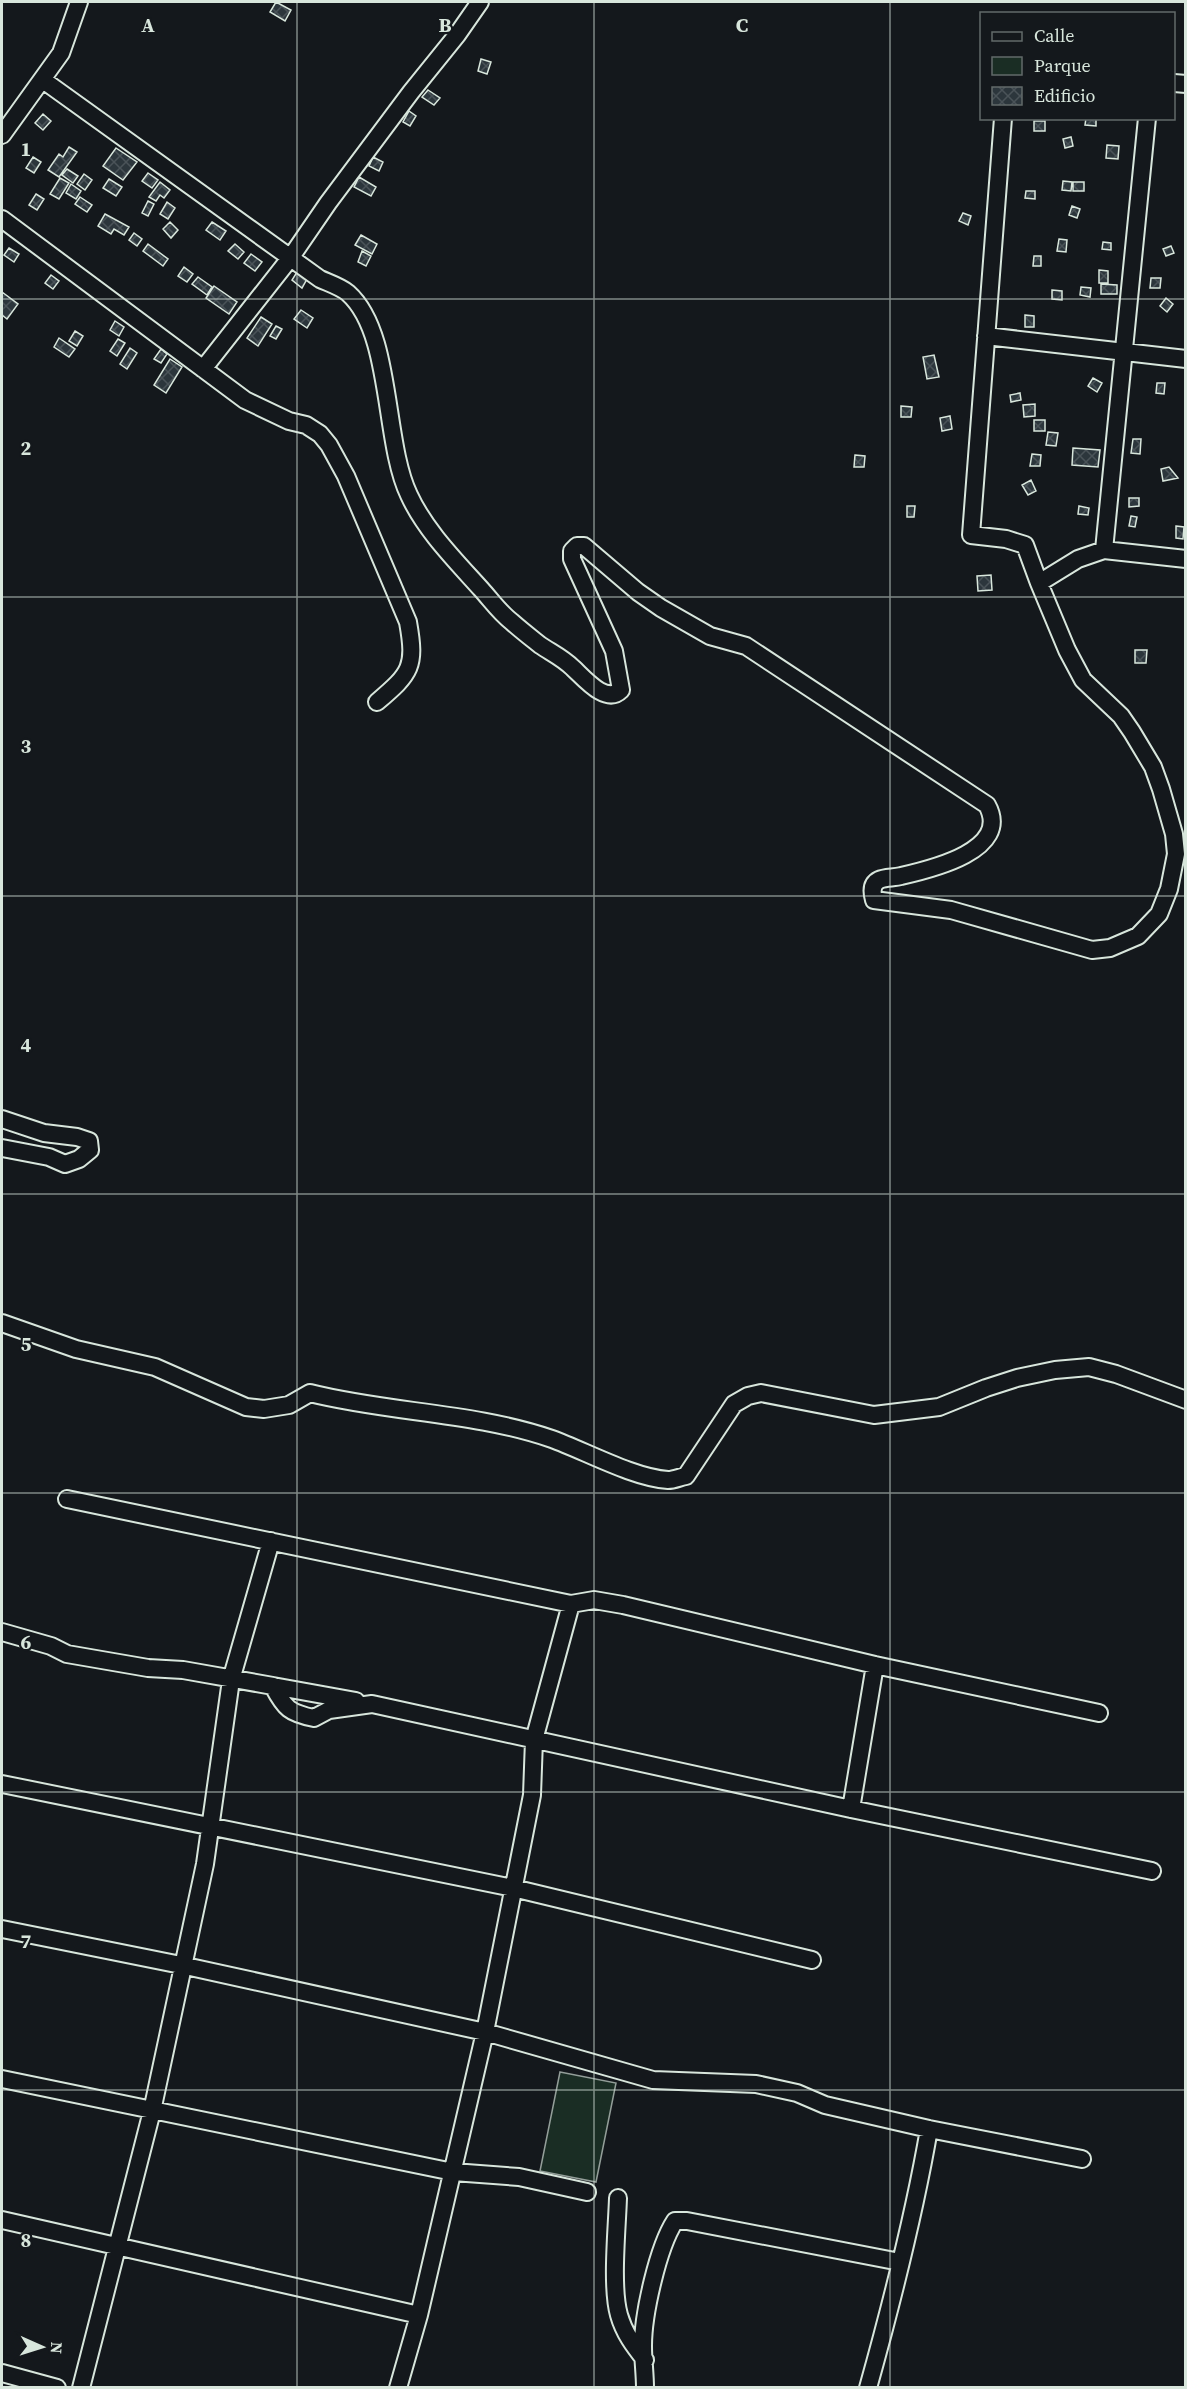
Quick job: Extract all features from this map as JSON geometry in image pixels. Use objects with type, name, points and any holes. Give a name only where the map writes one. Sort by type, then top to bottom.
[{"type":"street","points":[[2,135],[61,53],[79,2]]},
{"type":"street","points":[[203,369],[291,257],[328,203],[411,92],[457,36],[480,2]]},
{"type":"street","points":[[43,80],[320,279],[347,292],[360,307],[370,326],[377,348],[399,462],[408,494],[424,521],[447,550],[509,620],[542,646],[564,658],[598,690],[606,694],[618,693],[621,690],[614,651],[572,560],[572,551],[577,546],[584,546],[638,592],[661,608],[710,636],[746,646],[987,805],[992,814],[993,824],[989,834],[974,850],[955,860],[900,876],[879,879],[874,883],[872,893],[874,900],[951,910],[1069,945],[1092,950],[1110,948],[1138,936],[1159,914],[1169,889],[1176,854],[1174,834],[1153,766],[1121,716],[1083,680],[1067,650],[1025,545],[1006,539],[971,534],[1003,120]]},
{"type":"street","points":[[1104,550],[1147,120]]},
{"type":"street","points":[[2,219],[245,400],[289,421],[306,425],[320,434],[346,476],[408,622],[412,643],[408,672],[399,684],[377,702]]},
{"type":"street","points":[[986,336],[1185,359]]},
{"type":"street","points":[[1039,583],[1078,559],[1104,550],[1185,559]]},
{"type":"street","points":[[2,1119],[44,1133],[77,1137],[89,1141],[90,1149],[79,1160],[65,1164],[50,1157],[2,1148]]},
{"type":"street","points":[[2,1323],[76,1349],[155,1367],[246,1407],[264,1409],[289,1405],[310,1393],[347,1402],[462,1418],[550,1439],[651,1477],[670,1480],[686,1476],[734,1404],[748,1396],[761,1393],[874,1415],[939,1407],[1017,1378],[1055,1370],[1089,1367],[1116,1374],[1185,1400]]},
{"type":"street","points":[[67,1499],[571,1604],[594,1600],[623,1605],[874,1665],[1099,1713]]},
{"type":"street","points":[[81,2388],[152,2111],[181,1965],[205,1864],[231,1680],[271,1541]]},
{"type":"street","points":[[398,2388],[419,2315],[485,2032],[532,1795],[534,1740],[571,1604]]},
{"type":"street","points":[[2,1632],[51,1646],[67,1654],[148,1668],[183,1670],[372,1704],[1152,1872]]},
{"type":"street","points":[[851,1809],[874,1665]]},
{"type":"street","points":[[273,1686],[281,1701],[293,1713],[314,1718],[329,1710],[372,1704]]},
{"type":"street","points":[[2,1784],[513,1888],[812,1960]]},
{"type":"street","points":[[2,1929],[181,1965],[485,2032],[653,2080],[756,2084],[796,2093],[825,2106],[1082,2159]]},
{"type":"street","points":[[2,2079],[453,2172],[519,2176],[587,2192]]},
{"type":"street","points":[[868,2388],[918,2194],[929,2129]]},
{"type":"street","points":[[618,2198],[616,2297],[619,2316],[629,2341],[645,2360]]},
{"type":"street","points":[[2,2220],[419,2315]]},
{"type":"street","points":[[645,2388],[643,2346],[650,2295],[669,2231],[675,2221],[687,2221],[900,2262]]},
{"type":"street","points":[[2,2373],[57,2388]]},
{"type":"green space","points":[[560,2072],[616,2083],[596,2182],[540,2171]]},
{"type":"building","points":[[276,2],[291,10],[285,21],[270,12]]},
{"type":"building","points":[[481,59],[491,62],[487,74],[478,71]]},
{"type":"building","points":[[428,90],[440,98],[434,105],[422,97]]},
{"type":"building","points":[[409,111],[416,116],[410,126],[403,122]]},
{"type":"building","points":[[43,114],[51,121],[43,130],[35,123]]},
{"type":"building","points":[[1086,120],[1096,120],[1096,126],[1085,125]]},
{"type":"building","points":[[1034,121],[1045,121],[1045,131],[1034,131]]},
{"type":"building","points":[[1071,137],[1073,146],[1065,148],[1063,139]]},
{"type":"building","points":[[1107,145],[1119,146],[1118,159],[1106,158]]},
{"type":"building","points":[[69,147],[77,152],[59,177],[48,170],[59,154],[63,157]]},
{"type":"building","points":[[116,148],[137,162],[123,180],[103,166]]},
{"type":"building","points":[[33,157],[41,162],[34,173],[26,168]]},
{"type":"building","points":[[373,157],[383,162],[379,171],[369,166]]},
{"type":"building","points":[[67,169],[78,176],[73,183],[62,175]]},
{"type":"building","points":[[148,173],[158,180],[152,188],[142,181]]},
{"type":"building","points":[[84,174],[92,180],[85,190],[77,184]]},
{"type":"building","points":[[359,177],[376,187],[371,196],[354,187]]},
{"type":"building","points":[[60,178],[69,183],[59,199],[50,194]]},
{"type":"building","points":[[109,179],[122,187],[116,196],[103,188]]},
{"type":"building","points":[[1063,181],[1072,182],[1071,191],[1062,190]]},
{"type":"building","points":[[160,182],[170,190],[164,198],[160,195],[156,201],[149,197]]},
{"type":"building","points":[[1073,182],[1084,182],[1084,191],[1073,191]]},
{"type":"building","points":[[71,184],[81,191],[76,199],[66,193]]},
{"type":"building","points":[[1026,191],[1035,191],[1035,199],[1025,198]]},
{"type":"building","points":[[36,194],[44,199],[37,210],[29,205]]},
{"type":"building","points":[[80,197],[92,205],[87,212],[75,204]]},
{"type":"building","points":[[148,201],[154,204],[148,216],[142,213]]},
{"type":"building","points":[[167,202],[175,208],[168,219],[160,214]]},
{"type":"building","points":[[1072,206],[1080,209],[1077,218],[1069,215]]},
{"type":"building","points":[[963,213],[971,216],[968,225],[959,221]]},
{"type":"building","points":[[105,214],[129,227],[124,235],[114,229],[111,234],[98,226]]},
{"type":"building","points":[[170,222],[178,230],[171,238],[163,229]]},
{"type":"building","points":[[212,222],[226,231],[220,240],[206,230]]},
{"type":"building","points":[[134,233],[142,239],[137,246],[129,240]]},
{"type":"building","points":[[361,235],[377,244],[372,254],[355,245]]},
{"type":"building","points":[[1059,239],[1067,240],[1066,252],[1057,251]]},
{"type":"building","points":[[1103,242],[1111,243],[1111,250],[1102,249]]},
{"type":"building","points":[[148,244],[168,259],[163,266],[143,251]]},
{"type":"building","points":[[235,244],[244,252],[238,259],[228,251]]},
{"type":"building","points":[[1171,246],[1174,253],[1166,256],[1163,249]]},
{"type":"building","points":[[9,248],[19,254],[14,262],[4,255]]},
{"type":"building","points":[[362,251],[371,256],[366,266],[358,262]]},
{"type":"building","points":[[251,254],[262,262],[255,271],[244,263]]},
{"type":"building","points":[[1034,256],[1041,256],[1041,266],[1033,266]]},
{"type":"building","points":[[184,267],[193,274],[187,282],[178,276]]},
{"type":"building","points":[[1099,270],[1108,271],[1108,283],[1099,283]]},
{"type":"building","points":[[297,272],[307,279],[302,288],[292,280]]},
{"type":"building","points":[[51,275],[59,281],[53,289],[45,283]]},
{"type":"building","points":[[198,277],[212,287],[207,295],[192,284]]},
{"type":"building","points":[[1151,278],[1161,278],[1160,288],[1150,288]]},
{"type":"building","points":[[1101,284],[1117,285],[1117,294],[1101,294]]},
{"type":"building","points":[[214,286],[237,302],[229,314],[206,298]]},
{"type":"building","points":[[1081,287],[1091,288],[1090,297],[1080,295]]},
{"type":"building","points":[[1052,290],[1062,291],[1062,300],[1052,299]]},
{"type":"building","points":[[2,292],[18,304],[7,319],[2,315]]},
{"type":"building","points":[[1166,298],[1173,304],[1167,312],[1160,306]]},
{"type":"building","points":[[301,310],[313,318],[307,328],[294,319]]},
{"type":"building","points":[[1025,315],[1034,316],[1034,327],[1025,327]]},
{"type":"building","points":[[261,317],[272,324],[258,346],[247,338]]},
{"type":"building","points":[[115,321],[124,327],[119,336],[110,330]]},
{"type":"building","points":[[276,326],[282,329],[276,339],[270,336]]},
{"type":"building","points":[[75,331],[83,336],[77,346],[69,341]]},
{"type":"building","points":[[59,338],[75,349],[69,357],[54,347]]},
{"type":"building","points":[[118,339],[125,343],[117,356],[110,351]]},
{"type":"building","points":[[130,348],[137,353],[127,369],[120,364]]},
{"type":"building","points":[[161,349],[167,354],[161,363],[154,359]]},
{"type":"building","points":[[934,355],[939,377],[927,379],[923,357]]},
{"type":"building","points":[[170,359],[182,367],[166,393],[154,385]]},
{"type":"building","points":[[1093,378],[1102,383],[1097,392],[1088,386]]},
{"type":"building","points":[[1157,383],[1165,383],[1164,394],[1156,393]]},
{"type":"building","points":[[1020,393],[1021,400],[1011,402],[1010,395]]},
{"type":"building","points":[[1035,404],[1035,416],[1024,417],[1023,405]]},
{"type":"building","points":[[901,406],[912,407],[911,417],[901,417]]},
{"type":"building","points":[[950,416],[952,429],[942,431],[940,418]]},
{"type":"building","points":[[1034,420],[1045,420],[1045,431],[1034,431]]},
{"type":"building","points":[[1048,432],[1058,433],[1056,446],[1046,445]]},
{"type":"building","points":[[1133,439],[1141,439],[1140,454],[1131,453]]},
{"type":"building","points":[[1073,448],[1100,450],[1098,467],[1072,465]]},
{"type":"building","points":[[1032,454],[1041,455],[1040,466],[1030,466]]},
{"type":"building","points":[[855,455],[865,456],[864,467],[854,467]]},
{"type":"building","points":[[1169,467],[1178,478],[1163,481],[1161,469]]},
{"type":"building","points":[[1031,480],[1036,491],[1028,495],[1022,485]]},
{"type":"building","points":[[1129,498],[1139,498],[1139,506],[1129,507]]},
{"type":"building","points":[[907,506],[915,506],[914,517],[907,517]]},
{"type":"building","points":[[1079,506],[1089,508],[1088,515],[1078,514]]},
{"type":"building","points":[[1131,516],[1137,517],[1135,527],[1129,526]]},
{"type":"building","points":[[1176,526],[1184,527],[1183,539],[1176,538]]},
{"type":"building","points":[[991,575],[992,590],[978,591],[977,576]]},
{"type":"building","points":[[1135,650],[1147,650],[1146,663],[1135,663]]}]
